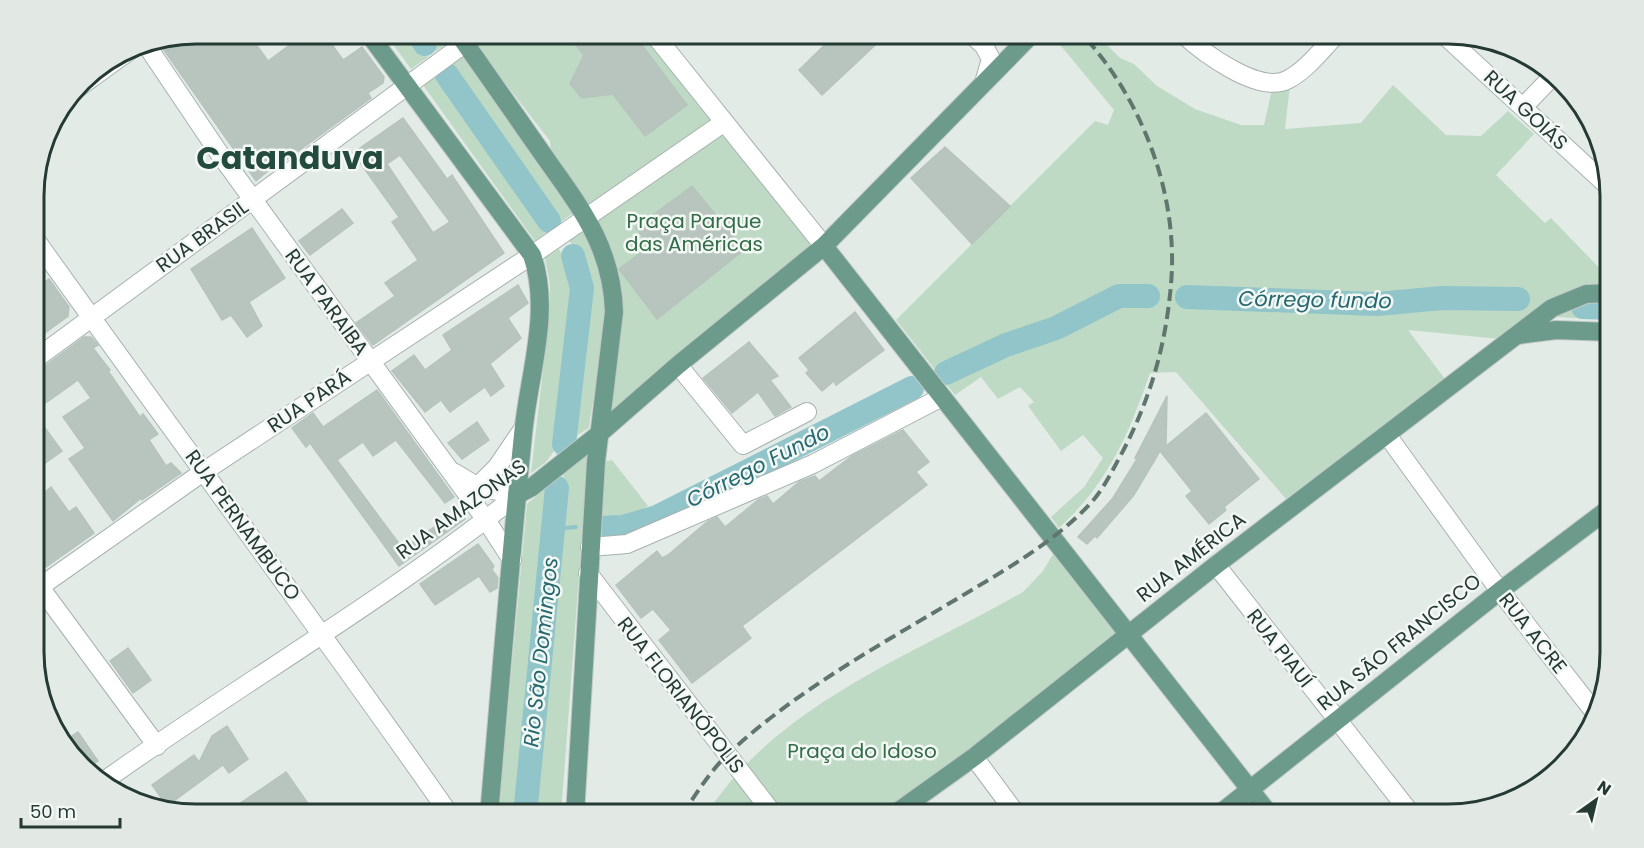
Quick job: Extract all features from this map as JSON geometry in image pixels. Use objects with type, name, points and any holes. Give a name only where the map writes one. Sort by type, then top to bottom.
[{"type":"main road","points":[[377,44],[410,82],[536,252],[539,317],[523,429],[524,491],[512,560],[490,804]]},
{"type":"main road","points":[[468,44],[583,218],[604,254],[613,293],[614,312],[592,440],[596,462],[576,804]]},
{"type":"main road","name":"RUA AMAZONAS","points":[[524,491],[592,440],[678,365],[824,246],[1022,44]]},
{"type":"main road","points":[[824,246],[1262,804]]},
{"type":"main road","name":"RUA AMÉRICA","points":[[908,804],[974,757],[1216,565],[1516,335],[1570,298],[1600,293]]},
{"type":"main road","points":[[1516,335],[1556,330],[1600,332]]},
{"type":"main road","name":"RUA SÃO FRANCISCO","points":[[1232,804],[1500,591],[1600,515]]},
{"type":"street","name":"RUA BRASIL","points":[[44,352],[459,44]]},
{"type":"street","points":[[662,44],[824,246]]},
{"type":"street","points":[[982,44],[991,60],[984,83]]},
{"type":"street","points":[[1196,44],[1220,63],[1253,78],[1277,82],[1287,80],[1303,68],[1327,44]]},
{"type":"street","name":"RUA GOIÁS","points":[[1454,44],[1599,178]]},
{"type":"street","name":"RUA PARAIBA","points":[[150,51],[252,199],[435,452],[473,491],[486,520],[512,560]]},
{"type":"street","points":[[1523,107],[1548,81]]},
{"type":"street","name":"RUA PARÁ","points":[[44,581],[370,360],[536,252],[723,123]]},
{"type":"street","name":"RUA PERNAMBUCO","points":[[44,251],[203,472],[324,634],[442,804]]},
{"type":"street","points":[[678,365],[743,445],[807,412]]},
{"type":"street","points":[[591,539],[627,544],[813,464],[942,397]]},
{"type":"street","points":[[473,491],[497,467],[523,429]]},
{"type":"street","name":"RUA ACRE","points":[[1387,435],[1500,591],[1590,706]]},
{"type":"street","points":[[473,491],[524,491]]},
{"type":"street","name":"RUA AMAZONAS","points":[[109,778],[324,634],[524,491]]},
{"type":"street","name":"RUA PIAUÍ","points":[[1216,565],[1403,804]]},
{"type":"street","name":"RUA FLORIANÓPOLIS","points":[[588,573],[766,804]]},
{"type":"street","points":[[44,596],[158,746]]},
{"type":"street","points":[[974,757],[1009,804]]},
{"type":"green space","points":[[393,44],[419,44],[428,57],[411,69]]},
{"type":"green space","points":[[431,44],[447,44],[436,51]]},
{"type":"green space","name":"Praça Parque das Américas","points":[[475,44],[653,44],[813,245],[609,415],[620,282],[615,263],[601,230],[551,152],[550,141]]},
{"type":"green space","points":[[1059,44],[1106,44],[1120,58],[1134,64],[1157,86],[1195,109],[1241,125],[1264,125],[1273,85],[1290,85],[1285,129],[1361,123],[1393,85],[1446,135],[1481,136],[1508,111],[1534,134],[1496,175],[1545,223],[1551,218],[1600,269],[1600,296],[1500,339],[1408,330],[1445,379],[1286,499],[1176,372],[1150,373],[1134,417],[1115,457],[1091,493],[1059,528],[1051,517],[1084,487],[1103,458],[1083,435],[1061,451],[1028,406],[1034,402],[1020,387],[998,399],[981,377],[955,395],[896,320],[1095,121],[1108,125],[1114,110]]},
{"type":"green space","points":[[462,56],[573,213],[558,224],[447,67]]},
{"type":"green space","points":[[435,77],[547,232],[535,241],[423,85]]},
{"type":"green space","points":[[583,228],[603,282],[605,304],[600,358],[589,428],[571,439],[590,289],[584,265],[569,240]]},
{"type":"green space","points":[[559,249],[568,265],[573,285],[572,312],[554,451],[546,462],[531,473],[550,310],[550,284],[545,258]]},
{"type":"green space","points":[[1580,303],[1600,303],[1600,319],[1556,317]]},
{"type":"green space","points":[[588,455],[562,804],[535,804],[564,473]]},
{"type":"green space","points":[[612,460],[648,506],[622,517],[594,518],[598,463]]},
{"type":"green space","points":[[551,484],[521,804],[499,804],[527,504]]},
{"type":"green space","name":"Praça do Idoso","points":[[1056,549],[1116,634],[971,752],[897,804],[714,804],[735,776],[770,742],[808,712],[893,661],[1023,592],[1043,571]]},
{"type":"building","points":[[196,44],[256,44],[268,61],[291,44],[332,44],[343,60],[362,47],[384,77],[383,83],[368,93],[371,98],[279,165],[277,163],[256,181],[162,47]]},
{"type":"building","points":[[575,44],[641,44],[687,105],[645,136],[613,94],[582,98],[570,84],[584,55]]},
{"type":"building","points":[[826,44],[876,44],[822,95],[799,70]]},
{"type":"building","points":[[403,118],[447,179],[452,175],[504,253],[373,345],[356,323],[395,296],[385,283],[418,260],[392,222],[399,217],[353,153]],"holes":[[[400,155],[450,222],[433,233],[387,164]]]},
{"type":"building","points":[[945,147],[1010,206],[972,244],[911,178]]},
{"type":"building","points":[[692,186],[744,250],[657,319],[619,269],[650,246],[636,228]]},
{"type":"building","points":[[342,209],[353,223],[310,255],[299,241]]},
{"type":"building","points":[[252,228],[285,278],[249,302],[262,326],[247,337],[231,315],[222,320],[191,269]]},
{"type":"building","points":[[49,279],[69,307],[68,316],[44,334],[44,282]]},
{"type":"building","points":[[518,285],[528,303],[508,318],[521,338],[490,364],[504,386],[491,396],[485,387],[450,412],[441,400],[425,412],[392,371],[414,355],[425,370],[452,350],[443,335]]},
{"type":"building","points":[[855,312],[884,350],[836,385],[834,381],[822,391],[806,373],[809,370],[799,358]]},
{"type":"building","points":[[84,337],[91,337],[98,345],[93,348],[110,370],[108,371],[140,417],[143,414],[158,434],[149,440],[166,466],[171,463],[181,473],[142,500],[141,498],[113,521],[69,459],[85,448],[63,417],[91,398],[78,380],[44,404],[44,367]]},
{"type":"building","points":[[749,342],[778,376],[770,380],[791,407],[775,416],[758,392],[732,413],[703,378]]},
{"type":"building","points":[[377,390],[454,497],[445,503],[396,440],[373,456],[363,442],[337,460],[403,549],[458,510],[465,519],[399,566],[310,443],[306,447],[292,428],[313,413],[323,427]]},
{"type":"building","points":[[1167,396],[1166,446],[1206,413],[1259,479],[1224,507],[1226,510],[1209,524],[1186,496],[1192,491],[1160,451],[1134,495],[1097,538],[1095,536],[1087,544],[1078,537],[1113,498],[1137,459],[1135,458]]},
{"type":"building","points":[[477,422],[489,440],[462,459],[448,443]]},
{"type":"building","points":[[44,427],[62,451],[44,464]]},
{"type":"building","points":[[903,430],[929,462],[916,472],[927,485],[742,626],[751,638],[692,683],[659,640],[671,630],[653,609],[641,618],[616,585],[657,551],[662,558],[668,555],[707,522],[717,517],[725,527],[758,500],[767,496],[773,504],[799,482],[815,476],[819,481],[852,456]]},
{"type":"building","points":[[51,487],[69,512],[76,507],[94,533],[46,567],[44,564],[44,491]]},
{"type":"building","points":[[478,544],[494,566],[492,570],[498,578],[497,588],[490,592],[479,576],[435,605],[420,584]]},
{"type":"building","points":[[128,648],[151,680],[133,693],[110,661]]},
{"type":"building","points":[[227,726],[248,759],[229,773],[223,765],[172,802],[163,800],[152,785],[194,755],[199,762],[212,736]]},
{"type":"building","points":[[78,732],[98,761],[93,765],[69,738]]},
{"type":"building","points":[[286,772],[308,804],[239,804]]},
{"type":"waterway","name":"Rio São Domingos","points":[[447,75],[549,221]]},
{"type":"waterway","name":"Rio São Domingos","points":[[564,444],[582,288],[573,256]]},
{"type":"waterway","name":"Córrego Fundo","points":[[946,373],[1006,345],[1056,328],[1119,296],[1148,296]]},
{"type":"waterway","name":"Córrego fundo","points":[[1187,297],[1377,304],[1442,298],[1518,299]]},
{"type":"waterway","name":"Córrego Fundo","points":[[1583,307],[1600,308]]},
{"type":"waterway","name":"Córrego Fundo","points":[[598,528],[623,527],[657,517],[912,388]]},
{"type":"waterway","name":"Rio São Domingos","points":[[526,804],[557,488]]},
{"type":"waterway","points":[[553,529],[576,527]]},
{"type":"railway","points":[[690,804],[722,760],[755,730],[783,709],[840,669],[1011,566],[1076,518],[1095,498],[1123,451],[1142,411],[1156,370],[1169,306],[1172,250],[1169,216],[1152,150],[1122,87],[1090,44]]},
{"type":"district","name":"Catanduva","points":[[290,158]]}]
